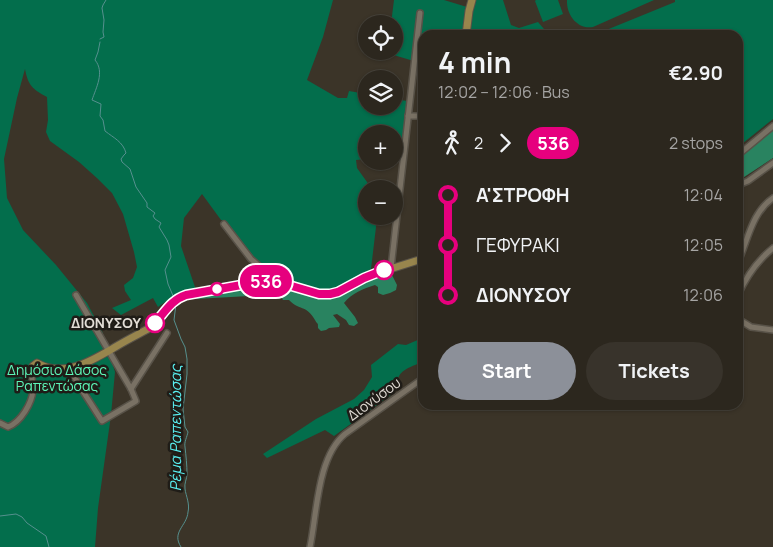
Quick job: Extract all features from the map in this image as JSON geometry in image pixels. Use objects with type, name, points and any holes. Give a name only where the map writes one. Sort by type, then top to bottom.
[{"type":"street","points":[[467,30],[472,0]]},
{"type":"street","points":[[418,30],[420,13]]},
{"type":"street","points":[[391,268],[418,30]]},
{"type":"street","points":[[408,116],[418,116]]},
{"type":"street","points":[[743,151],[773,126]]},
{"type":"street","points":[[743,183],[773,163]]},
{"type":"street","points":[[743,250],[758,214],[763,206],[773,198]]},
{"type":"street","points":[[224,224],[251,259],[278,282]]},
{"type":"street","points":[[743,283],[750,272],[773,248]]},
{"type":"street","points":[[0,423],[7,426],[12,425],[30,403],[33,389],[32,366],[37,363],[49,368],[69,368],[85,364],[154,324],[170,304],[180,297],[259,282],[278,282],[319,294],[330,294],[338,292],[364,278],[418,260]]},
{"type":"street","points":[[69,368],[102,421],[136,401],[131,389],[76,295]]},
{"type":"street","points":[[743,322],[750,327],[773,330]]},
{"type":"street","points":[[131,389],[167,333]]},
{"type":"street","name":"Διονύσου","points":[[310,547],[317,500],[331,450],[340,438],[418,382]]},
{"type":"green space","name":"Δημόσιο Δάσος Ραπεντώσας","points":[[0,0],[333,0],[323,37],[307,80],[338,98],[347,98],[349,91],[358,93],[358,115],[403,115],[403,100],[407,101],[403,135],[403,125],[358,125],[357,168],[366,180],[358,180],[358,225],[376,225],[371,269],[330,291],[312,289],[276,278],[249,254],[202,194],[184,218],[181,246],[196,290],[178,293],[158,307],[153,298],[121,315],[112,308],[131,300],[125,291],[124,285],[133,278],[137,267],[123,214],[112,193],[98,179],[79,162],[50,141],[46,132],[48,120],[47,97],[32,86],[25,69],[4,159],[7,198],[23,230],[56,265],[87,303],[102,331],[115,372],[95,547],[0,547]]},
{"type":"green space","points":[[394,0],[444,0],[467,7],[464,30],[418,30],[418,69],[417,62],[403,58],[403,15],[392,15]]},
{"type":"green space","points":[[476,0],[503,0],[511,25],[519,28],[538,22],[545,30],[470,30],[472,11]]},
{"type":"green space","points":[[536,0],[558,0],[563,14],[543,22]]},
{"type":"green space","points":[[567,0],[654,0],[593,27],[587,27],[574,20],[568,11]]},
{"type":"green space","points":[[675,0],[773,0],[773,119],[743,143],[743,30],[606,30],[675,2]]},
{"type":"green space","points":[[773,129],[773,158],[743,178],[743,154]]},
{"type":"green space","points":[[391,273],[397,285],[396,290],[383,295],[378,293],[378,287],[375,285],[354,294],[344,303],[358,323],[354,326],[349,325],[346,320],[337,314],[333,315],[340,324],[339,327],[321,331],[309,312],[296,306],[289,300],[283,300],[281,296],[281,287],[321,297],[376,276]]},
{"type":"green space","points":[[252,286],[259,294],[195,299],[193,295]]},
{"type":"green space","points":[[418,340],[418,364],[402,372],[395,392],[334,436],[325,430],[267,458],[263,454],[316,419],[354,399],[364,390],[372,377],[371,365],[398,344],[406,345]]},
{"type":"waterway","name":"Ρέμα Ραπεντώσας","points":[[100,39],[104,37],[102,8],[106,0]]},
{"type":"waterway","name":"Ρέμα Ραπεντώσας","points":[[100,42],[95,60],[100,75],[92,100],[101,104],[100,116],[103,120],[105,131],[123,146],[126,153],[121,159],[122,162],[130,169],[136,187],[147,203],[147,207],[155,213],[153,216],[161,223],[159,227],[169,245],[171,257],[165,270],[174,298]]},
{"type":"waterway","name":"Ρέμα Ραπεντώσας","points":[[176,304],[174,320],[185,347],[187,359],[183,409],[185,427],[188,432],[185,443],[187,474],[185,487],[188,509],[187,517],[178,537],[181,547]]},
{"type":"waterway","name":"Ρέμα Ραπεντώσας","points":[[0,516],[16,514],[22,517],[27,523],[46,536],[49,547]]},
{"type":"bus line","name":"536","points":[[155,323],[170,304],[186,295],[264,281],[278,282],[319,294],[330,294],[384,270]]},
{"type":"place","name":"ΔΙΟΝΥΣΟΥ","points":[[155,323]]}]
